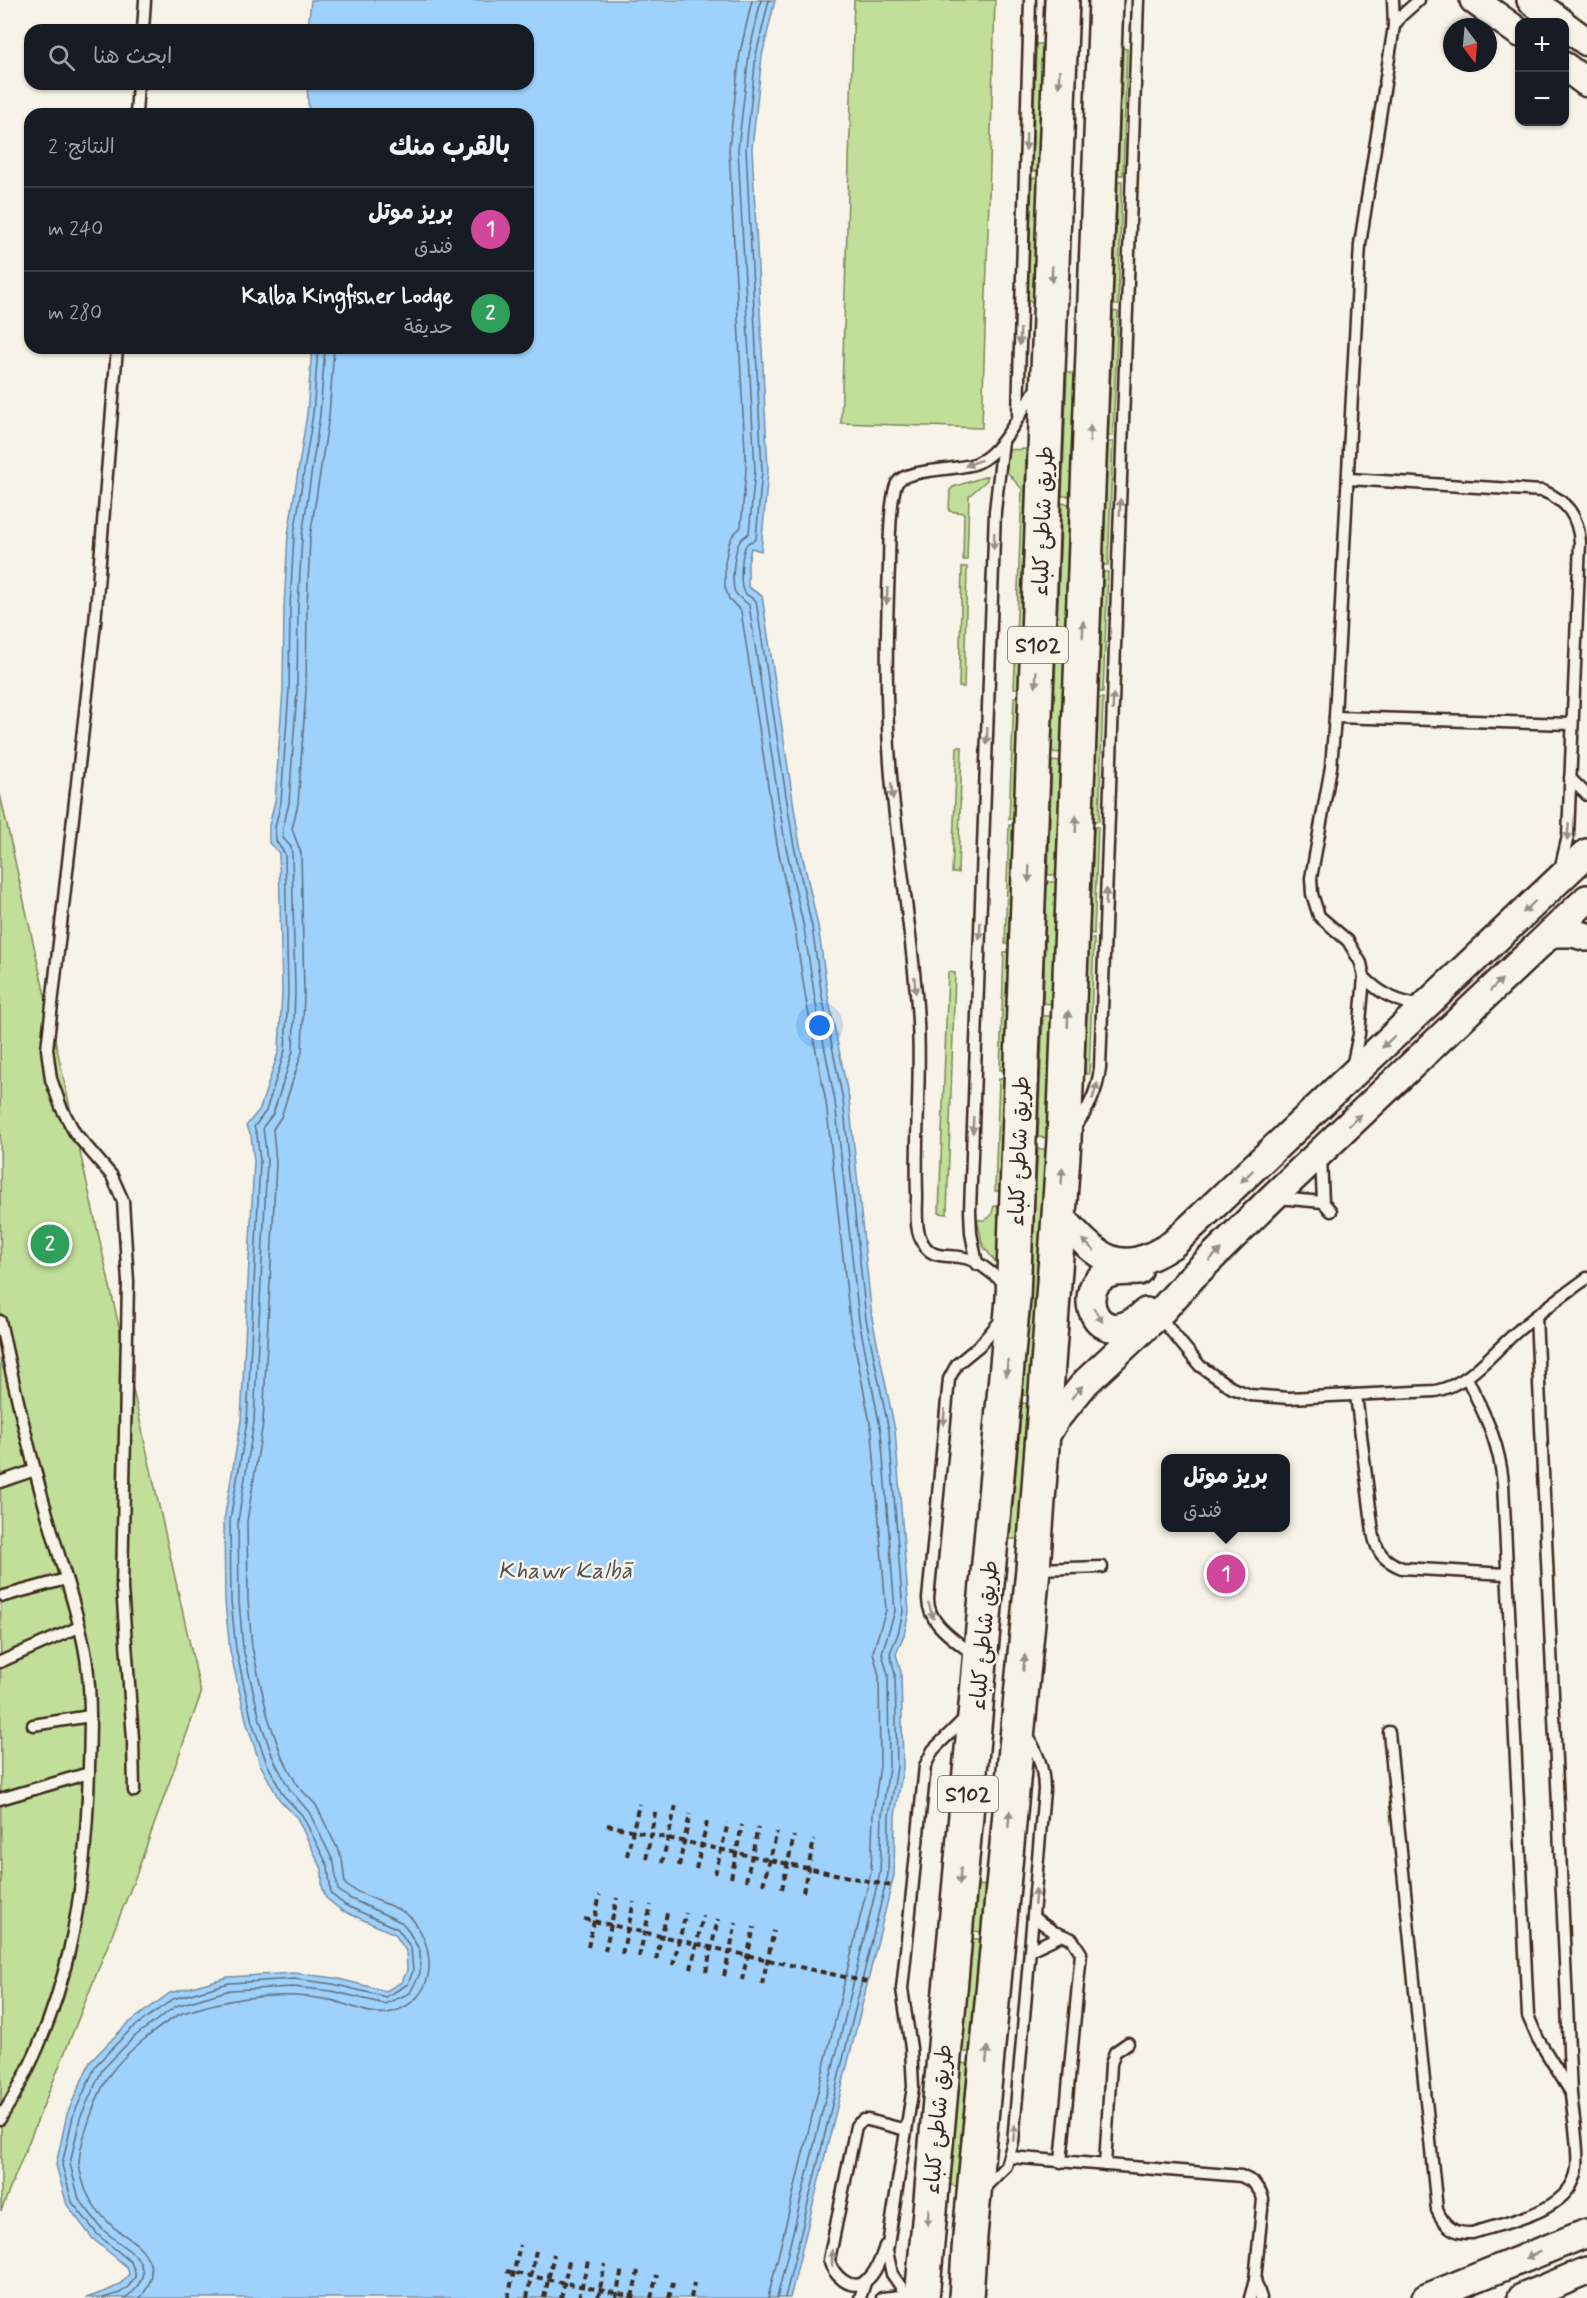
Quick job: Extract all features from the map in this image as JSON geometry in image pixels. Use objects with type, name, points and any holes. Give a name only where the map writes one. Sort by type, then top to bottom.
[{"type":"highway","name":"طريق شاطئ كلباء","points":[[917,2297],[976,1707],[1013,1294],[1062,0]]},
{"type":"highway","name":"طريق شاطئ كلباء","points":[[966,2298],[973,2197],[1033,1569],[1064,1140],[1106,0]]},
{"type":"highway","points":[[1060,43],[1073,44],[1078,47],[1083,57],[1081,94],[1084,127],[1087,143],[1099,173]]},
{"type":"highway","points":[[976,1707],[989,1775],[983,1853],[991,1873],[1003,1881]]},
{"type":"street","points":[[1474,0],[1515,29]]},
{"type":"street","points":[[1552,14],[1587,42]]},
{"type":"street","points":[[1569,70],[1587,83]]},
{"type":"street","points":[[1191,1278],[1137,1320],[1122,1328],[1114,1328],[1100,1322],[1092,1308],[1091,1293],[1098,1280],[1111,1273],[1139,1271],[1158,1264],[1174,1251],[1185,1235],[1587,853]]},
{"type":"street","points":[[1043,1440],[1065,1407],[1086,1382],[1158,1315],[1191,1278],[1272,1198],[1587,899]]},
{"type":"street","points":[[1551,933],[1573,933],[1587,937]]},
{"type":"street","points":[[1059,1215],[1087,1246],[1104,1257],[1123,1262],[1148,1258],[1185,1235]]},
{"type":"street","points":[[1426,2298],[1587,2232]]},
{"type":"street","points":[[1522,2298],[1587,2271]]},
{"type":"lane","points":[[143,24],[145,0]]},
{"type":"lane","points":[[1018,415],[1030,0]]},
{"type":"lane","points":[[1064,1140],[1090,1104],[1097,1086],[1100,1068],[1138,0]]},
{"type":"lane","points":[[1348,1079],[1357,1049],[1364,977],[1361,963],[1353,949],[1319,916],[1312,894],[1311,878],[1331,767],[1335,717],[1360,244],[1394,26],[1394,0]]},
{"type":"lane","points":[[1394,26],[1419,0]]},
{"type":"lane","points":[[136,108],[138,90]]},
{"type":"lane","points":[[117,354],[95,623],[47,1049],[51,1079],[61,1107],[75,1133],[112,1176],[123,1201],[128,1282],[122,1588],[134,1739],[134,1791]]},
{"type":"lane","points":[[980,1661],[934,1621],[928,1606],[947,1388],[952,1371],[993,1332],[1013,1294],[977,1263],[965,1258],[934,1254],[926,1248],[918,1231],[916,1181],[918,1023],[915,976],[891,775],[886,684],[889,555],[896,485],[905,475],[961,468],[977,463],[990,455],[1004,441],[1018,415],[1048,371]]},
{"type":"lane","points":[[977,1263],[971,1233],[970,1211],[995,511],[1004,441]]},
{"type":"lane","points":[[1349,479],[1529,489],[1549,493],[1566,504],[1577,522],[1580,542],[1568,836],[1561,868],[1554,884]]},
{"type":"lane","points":[[1335,717],[1571,724]]},
{"type":"lane","points":[[1570,778],[1587,795]]},
{"type":"lane","points":[[1364,977],[1377,989],[1392,998],[1427,1005]]},
{"type":"lane","points":[[1322,1151],[1320,1177],[1323,1202],[1331,1211]]},
{"type":"lane","points":[[1272,1198],[1323,1202]]},
{"type":"lane","points":[[1158,1315],[1200,1366],[1232,1388],[1250,1395],[1269,1398],[1435,1391],[1446,1389],[1467,1378],[1536,1316],[1586,1280]]},
{"type":"lane","points":[[1389,1732],[1437,2210],[1441,2220],[1450,2229],[1472,2233],[1552,2205],[1563,2198],[1582,2166],[1571,2094],[1536,1316]]},
{"type":"lane","points":[[0,1325],[35,1470],[80,1627],[88,1671],[90,1716],[84,1861],[80,1896],[62,1981],[39,2050],[16,2095],[0,2119]]},
{"type":"lane","points":[[1467,1378],[1495,1437],[1501,1458],[1528,2016],[1538,2039],[1571,2094]]},
{"type":"lane","points":[[1356,1395],[1375,1545],[1381,1555],[1390,1564],[1402,1568],[1506,1574]]},
{"type":"lane","points":[[0,1482],[35,1470]]},
{"type":"lane","points":[[1033,1569],[1102,1567]]},
{"type":"lane","points":[[4,1596],[66,1579]]},
{"type":"lane","points":[[0,1662],[80,1627]]},
{"type":"lane","points":[[917,2297],[892,2274],[888,2263],[888,2237],[906,2130],[913,2066],[902,1989],[925,1766],[933,1750],[976,1707]]},
{"type":"lane","points":[[33,1725],[90,1716]]},
{"type":"lane","points":[[973,2197],[1000,2173],[1010,2157],[1013,2142],[1044,1778],[1038,1755],[1019,1722]]},
{"type":"lane","points":[[0,1799],[89,1773]]},
{"type":"lane","points":[[1033,1917],[1076,1943],[1081,1953],[1060,2162]]},
{"type":"lane","points":[[1030,1950],[1062,1935]]},
{"type":"lane","points":[[1105,2166],[1111,2064],[1115,2052],[1128,2043]]},
{"type":"lane","points":[[866,2280],[852,2284],[844,2281],[836,2276],[830,2260],[854,2131],[863,2120],[906,2130]]},
{"type":"lane","points":[[1010,2157],[1241,2176],[1253,2182],[1261,2193],[1263,2206],[1255,2280],[1250,2298]]},
{"type":"lane","points":[[860,2298],[866,2280],[879,2262],[888,2237]]},
{"type":"lane","points":[[1255,2280],[1261,2298]]},
{"type":"lane","points":[[882,2298],[917,2297]]},
{"type":"path","points":[[627,1856],[639,1803]]},
{"type":"path","points":[[662,1863],[676,1805]]},
{"type":"path","points":[[646,1859],[656,1808]]},
{"type":"path","points":[[679,1866],[690,1814]]},
{"type":"path","points":[[696,1869],[708,1818]]},
{"type":"path","points":[[715,1874],[728,1823]]},
{"type":"path","points":[[607,1824],[808,1866],[891,1886]]},
{"type":"path","points":[[731,1878],[742,1825]]},
{"type":"path","points":[[746,1881],[758,1828]]},
{"type":"path","points":[[763,1885],[777,1832]]},
{"type":"path","points":[[782,1889],[794,1836]]},
{"type":"path","points":[[803,1892],[814,1840]]},
{"type":"path","points":[[588,1947],[600,1894]]},
{"type":"path","points":[[605,1951],[616,1898]]},
{"type":"path","points":[[622,1954],[634,1902]]},
{"type":"path","points":[[639,1958],[651,1905]]},
{"type":"path","points":[[656,1960],[668,1909]]},
{"type":"path","points":[[673,1965],[686,1913]]},
{"type":"path","points":[[691,1969],[703,1916]]},
{"type":"path","points":[[584,1919],[867,1982]]},
{"type":"path","points":[[706,1972],[718,1919]]},
{"type":"path","points":[[724,1976],[736,1923]]},
{"type":"path","points":[[742,1980],[754,1927]]},
{"type":"path","points":[[762,1984],[774,1931]]},
{"type":"path","points":[[508,2298],[520,2246]]},
{"type":"path","points":[[527,2298],[536,2250]]},
{"type":"path","points":[[544,2298],[554,2254]]},
{"type":"path","points":[[561,2298],[570,2257]]},
{"type":"path","points":[[579,2298],[588,2261]]},
{"type":"path","points":[[598,2298],[605,2264]]},
{"type":"path","points":[[616,2298],[622,2268]]},
{"type":"path","points":[[506,2271],[639,2298]]},
{"type":"path","points":[[632,2298],[638,2271]]},
{"type":"path","points":[[651,2298],[657,2275]]},
{"type":"path","points":[[669,2298],[674,2279]]},
{"type":"path","points":[[691,2298],[694,2283]]},
{"type":"green space","points":[[854,0],[995,0],[982,428],[841,423]]},
{"type":"green space","points":[[1036,44],[1043,44],[1039,171],[1032,171]]},
{"type":"green space","points":[[1123,48],[1127,49],[1123,175],[1118,175]]},
{"type":"green space","points":[[1032,178],[1039,178],[1035,302],[1028,301]]},
{"type":"green space","points":[[1118,181],[1122,181],[1118,305],[1113,305]]},
{"type":"green space","points":[[1113,311],[1118,312],[1113,436],[1108,436]]},
{"type":"green space","points":[[1067,373],[1075,373],[1070,496],[1062,496]]},
{"type":"green space","points":[[1108,442],[1113,442],[1108,565],[1103,565]]},
{"type":"green space","points":[[1026,449],[1020,688],[1014,688],[1022,489],[1006,471],[1008,450]]},
{"type":"green space","points":[[987,476],[987,480],[969,496],[967,560],[963,560],[964,513],[949,511],[950,490]]},
{"type":"green space","points":[[1062,503],[1070,504],[1066,625],[1057,625]]},
{"type":"green space","points":[[962,567],[967,567],[964,687],[959,687]]},
{"type":"green space","points":[[1103,572],[1108,572],[1103,692],[1099,692]]},
{"type":"green space","points":[[1057,635],[1065,635],[1061,753],[1052,752]]},
{"type":"green space","points":[[1014,697],[1020,697],[1015,819],[1009,819]]},
{"type":"green space","points":[[1098,698],[1103,698],[1099,821],[1094,821]]},
{"type":"green space","points":[[957,747],[962,747],[958,873],[952,873]]},
{"type":"green space","points":[[1052,761],[1060,762],[1056,875],[1048,875]]},
{"type":"green space","points":[[0,794],[201,1694],[135,1878],[1,2211]]},
{"type":"green space","points":[[1009,825],[1015,825],[1010,945],[1005,944]]},
{"type":"green space","points":[[1094,827],[1098,827],[1094,934],[1090,933]]},
{"type":"green space","points":[[1047,882],[1056,882],[1051,1004],[1043,1003]]},
{"type":"green space","points":[[1089,939],[1094,939],[1089,1074],[1085,1074]]},
{"type":"green space","points":[[1004,952],[1010,952],[1006,1070],[1000,1070]]},
{"type":"green space","points":[[948,972],[955,973],[947,1214],[939,1213]]},
{"type":"green space","points":[[1043,1016],[1051,1016],[1047,1138],[1038,1137]]},
{"type":"green space","points":[[999,1079],[1006,1079],[1001,1191],[995,1191]]},
{"type":"green space","points":[[1038,1149],[1046,1149],[1032,1396],[1023,1395]]},
{"type":"green space","points":[[994,1206],[1000,1207],[997,1264],[983,1246],[977,1220],[985,1220],[991,1216]]},
{"type":"green space","points":[[1022,1403],[1030,1404],[1019,1539],[1010,1539]]},
{"type":"green space","points":[[977,1885],[987,1886],[982,1932],[973,1931]]},
{"type":"green space","points":[[972,1939],[981,1939],[970,2052],[962,2052]]},
{"type":"green space","points":[[960,2063],[968,2064],[957,2186],[949,2185]]},
{"type":"water","name":"Khawr Kalbā","points":[[311,0],[775,0],[762,56],[752,148],[768,471],[761,551],[751,548],[748,563],[748,587],[762,596],[799,840],[818,926],[828,996],[849,1099],[872,1318],[895,1430],[909,1612],[904,1635],[896,1654],[901,1672],[903,1768],[895,1816],[894,1875],[790,2298],[86,2298],[116,2287],[129,2274],[127,2267],[93,2239],[67,2205],[56,2165],[67,2114],[90,2062],[126,2025],[170,1993],[228,1977],[294,1973],[335,1978],[386,1991],[402,1982],[407,1970],[406,1951],[395,1934],[341,1910],[326,1898],[322,1886],[322,1869],[297,1818],[279,1799],[260,1764],[247,1724],[230,1651],[225,1602],[224,1520],[241,1421],[254,1161],[251,1135],[246,1126],[260,1109],[279,1050],[282,992],[279,853],[269,843],[269,826],[275,801],[283,689],[288,535],[307,414],[312,354],[534,354],[534,108],[309,108],[307,90],[534,90],[534,24],[309,24]]},
{"type":"place","name":"Kalba Kingfisher Lodge","points":[[50,1244]]},
{"type":"place","name":"بريز موتل","points":[[1226,1574]]}]
